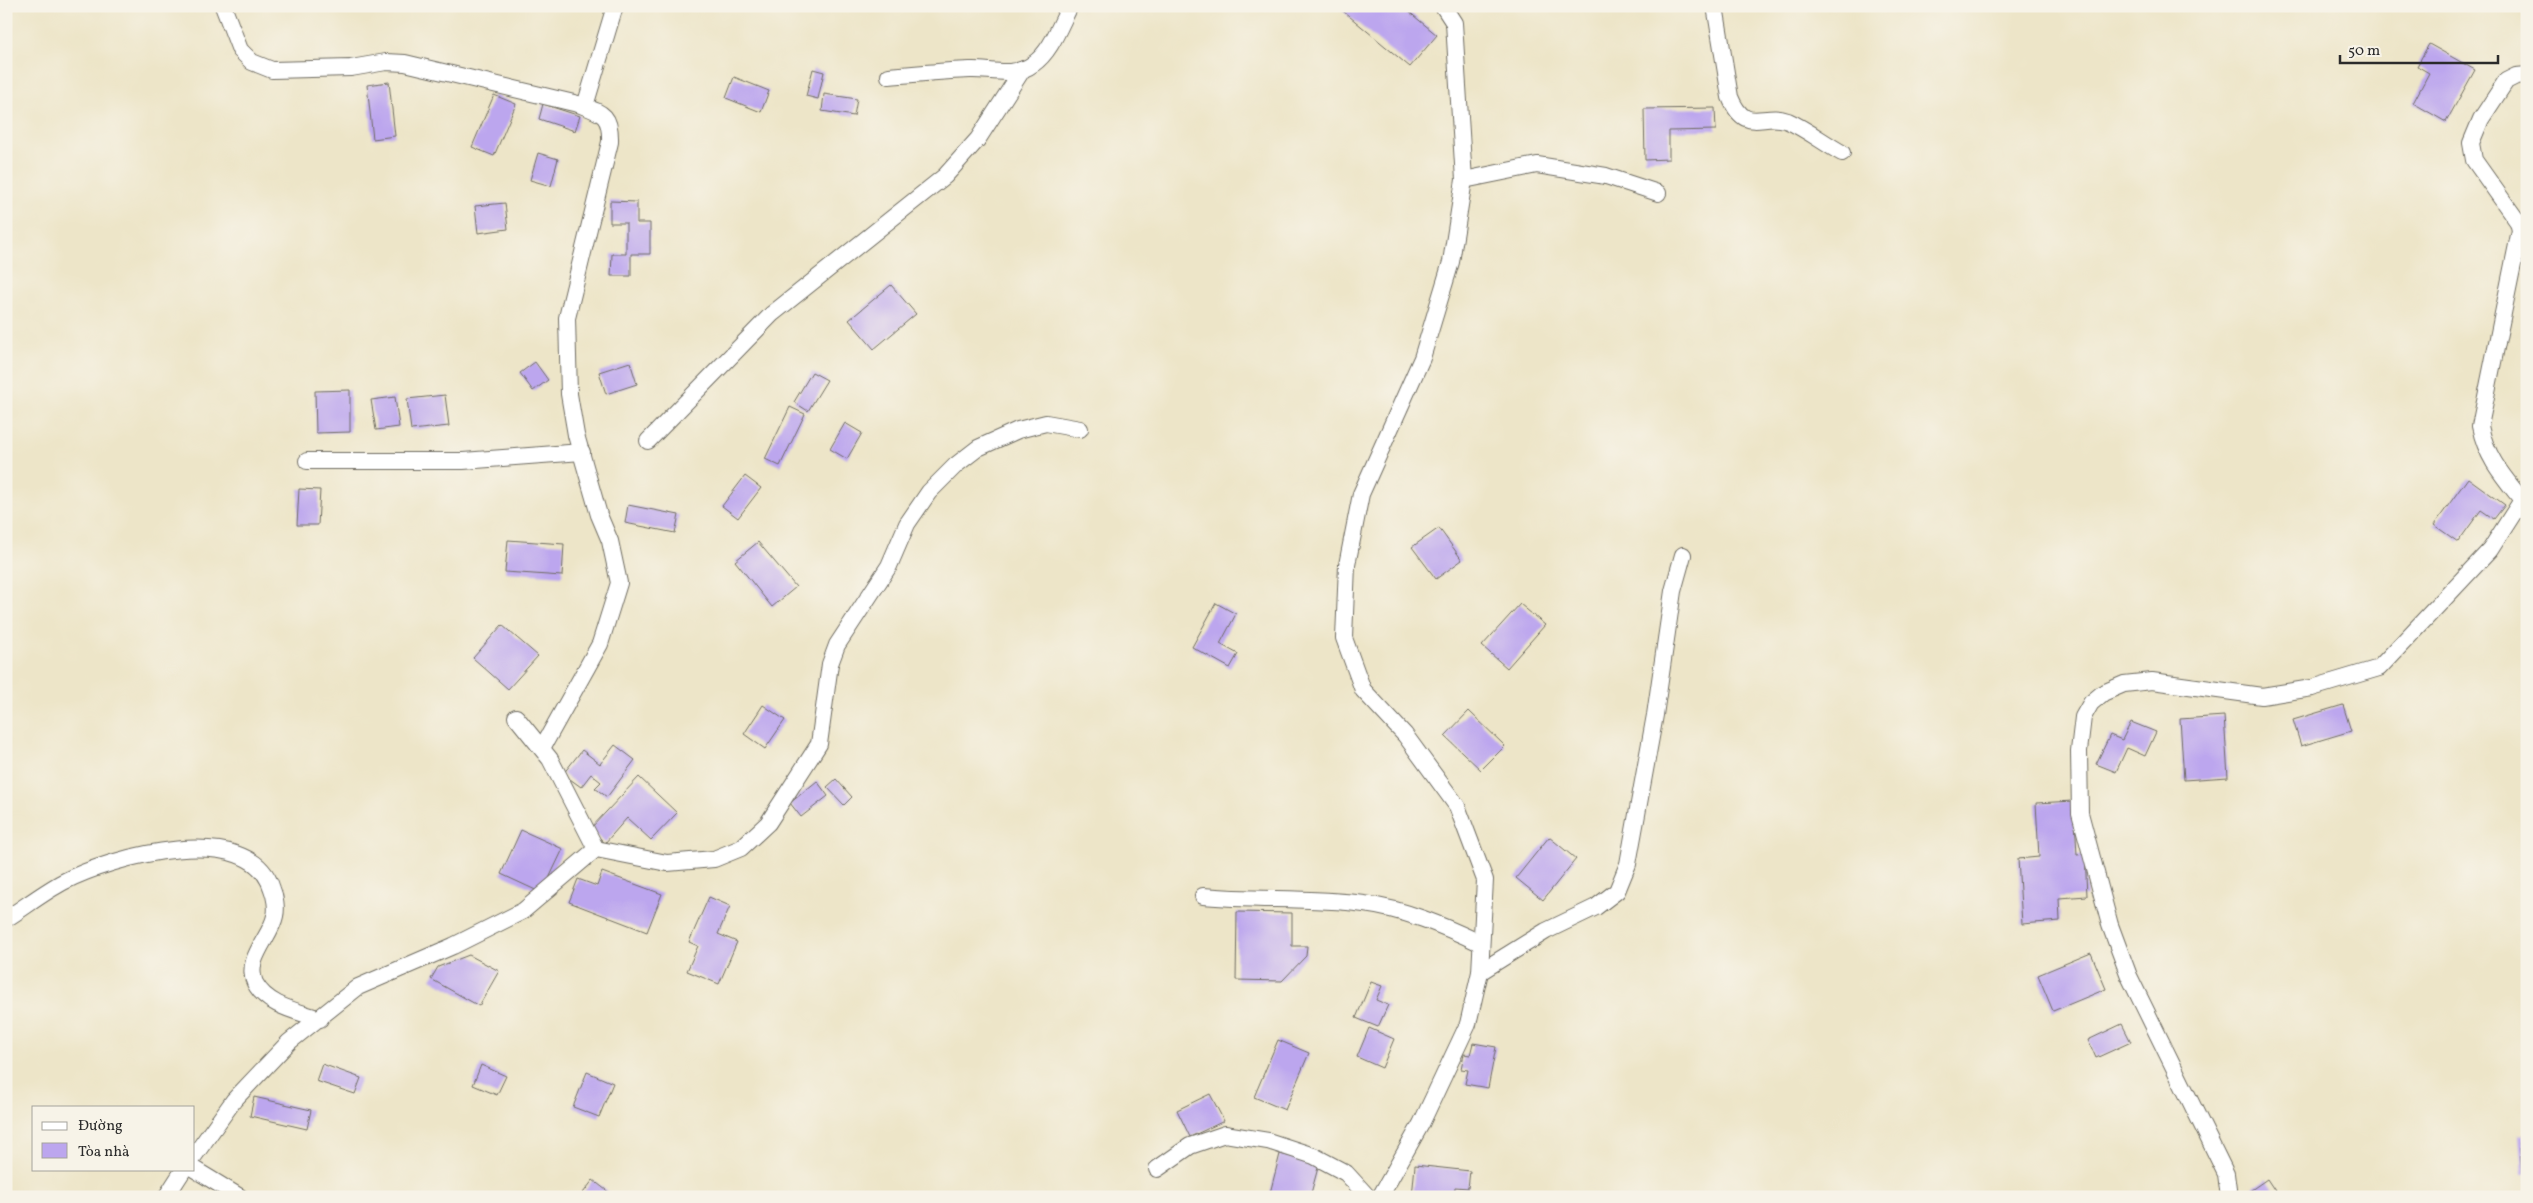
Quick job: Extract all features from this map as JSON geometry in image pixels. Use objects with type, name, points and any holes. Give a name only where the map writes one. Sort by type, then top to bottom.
[{"type":"street","points":[[223,6],[240,50],[252,62],[272,70],[351,68],[386,62],[405,63],[585,106],[600,112],[608,120],[610,142],[567,318],[569,394],[599,515],[610,541],[619,584],[600,644],[542,748]]},
{"type":"street","points":[[585,106],[615,6]]},
{"type":"street","points":[[889,76],[971,70],[1006,72],[1023,69],[1034,64],[1048,48],[1070,6]]},
{"type":"street","points":[[1380,1197],[1421,1124],[1468,1024],[1480,972],[1480,943],[1485,880],[1457,806],[1405,734],[1363,690],[1344,638],[1347,565],[1361,494],[1422,358],[1451,262],[1464,180],[1454,23],[1443,6]]},
{"type":"street","points":[[1715,6],[1730,97],[1735,109],[1747,119],[1786,120],[1842,153]]},
{"type":"street","points":[[648,441],[772,314],[945,176],[978,139],[1023,69]]},
{"type":"street","points":[[2229,1197],[2226,1174],[2128,976],[2110,926],[2080,813],[2079,751],[2083,717],[2091,703],[2103,693],[2124,684],[2152,682],[2262,696],[2312,688],[2379,668],[2490,550],[2524,502],[2498,470],[2484,446],[2480,426],[2520,230],[2518,222],[2474,160],[2471,143],[2481,119],[2506,81],[2516,76],[2527,75]]},
{"type":"street","points":[[1464,180],[1536,165],[1606,176],[1658,193]]},
{"type":"street","points":[[596,849],[667,863],[714,860],[741,848],[768,823],[819,744],[830,664],[837,645],[889,566],[908,524],[929,492],[956,465],[978,448],[1018,430],[1046,423],[1080,429]]},
{"type":"street","points":[[307,461],[463,461],[582,452]]},
{"type":"street","points":[[1480,972],[1546,932],[1596,907],[1617,891],[1628,864],[1655,715],[1673,591],[1683,555]]},
{"type":"street","points":[[516,717],[542,748],[596,849]]},
{"type":"street","points":[[6,920],[63,882],[90,870],[136,856],[181,849],[231,850],[247,857],[262,869],[272,889],[275,916],[256,955],[255,981],[262,993],[276,1004],[320,1019]]},
{"type":"street","points":[[195,1155],[234,1100],[289,1042],[358,987],[452,946],[523,911],[596,849]]},
{"type":"street","points":[[1203,896],[1246,900],[1310,899],[1366,904],[1430,921],[1480,943]]},
{"type":"street","points":[[1157,1169],[1190,1146],[1225,1134],[1268,1141],[1314,1156],[1346,1173],[1368,1197]]},
{"type":"street","points":[[166,1197],[183,1170]]},
{"type":"street","points":[[195,1170],[240,1197]]},
{"type":"building","points":[[1337,6],[1402,6],[1437,35],[1410,67]]},
{"type":"building","points":[[2429,44],[2475,70],[2446,122],[2413,103],[2429,73],[2417,66]]},
{"type":"building","points":[[813,69],[824,72],[818,99],[806,96]]},
{"type":"building","points":[[734,77],[769,91],[761,112],[726,98]]},
{"type":"building","points":[[389,82],[395,136],[373,139],[367,85]]},
{"type":"building","points":[[824,94],[857,99],[854,116],[822,111]]},
{"type":"building","points":[[494,95],[516,104],[494,156],[472,147]]},
{"type":"building","points":[[543,104],[580,116],[575,131],[539,119]]},
{"type":"building","points":[[1715,108],[1716,130],[1669,131],[1669,159],[1645,160],[1644,109]]},
{"type":"building","points":[[538,153],[558,159],[551,186],[530,180]]},
{"type":"building","points":[[610,201],[637,202],[637,223],[650,223],[650,254],[631,254],[631,276],[611,276],[612,254],[626,254],[626,223],[610,223]]},
{"type":"building","points":[[505,203],[508,229],[478,233],[475,206]]},
{"type":"building","points":[[891,285],[916,314],[874,349],[849,320]]},
{"type":"building","points":[[535,362],[548,380],[533,391],[520,373]]},
{"type":"building","points":[[630,362],[637,384],[606,394],[599,372]]},
{"type":"building","points":[[812,372],[827,380],[808,411],[794,402]]},
{"type":"building","points":[[350,390],[350,432],[316,433],[315,391]]},
{"type":"building","points":[[445,395],[449,426],[411,430],[407,399]]},
{"type":"building","points":[[395,397],[399,427],[376,430],[371,400]]},
{"type":"building","points":[[790,407],[805,414],[780,466],[765,459]]},
{"type":"building","points":[[845,423],[862,433],[847,459],[830,449]]},
{"type":"building","points":[[745,476],[761,488],[738,518],[722,506]]},
{"type":"building","points":[[2468,478],[2505,505],[2494,519],[2481,510],[2458,542],[2434,525]]},
{"type":"building","points":[[299,489],[320,490],[318,525],[297,525]]},
{"type":"building","points":[[628,505],[679,515],[675,533],[625,523]]},
{"type":"building","points":[[1439,528],[1462,560],[1436,579],[1412,547]]},
{"type":"building","points":[[508,540],[564,544],[562,576],[505,572]]},
{"type":"building","points":[[758,542],[796,587],[772,607],[735,561]]},
{"type":"building","points":[[1216,603],[1236,614],[1220,644],[1238,654],[1230,668],[1192,647]]},
{"type":"building","points":[[1520,604],[1545,625],[1507,668],[1482,646]]},
{"type":"building","points":[[502,625],[538,656],[508,689],[473,658]]},
{"type":"building","points":[[763,705],[785,720],[765,749],[744,734]]},
{"type":"building","points":[[2343,705],[2351,731],[2301,746],[2293,720]]},
{"type":"building","points":[[1469,711],[1505,746],[1481,770],[1445,736]]},
{"type":"building","points":[[2224,716],[2228,777],[2184,780],[2180,719]]},
{"type":"building","points":[[2131,722],[2156,732],[2145,756],[2127,748],[2116,772],[2096,764],[2110,735],[2122,740]]},
{"type":"building","points":[[615,745],[635,760],[607,797],[595,788],[601,782],[591,774],[581,787],[563,774],[582,750],[600,764]]},
{"type":"building","points":[[639,777],[677,813],[651,840],[627,818],[605,843],[590,829]]},
{"type":"building","points":[[836,779],[852,797],[844,805],[827,787]]},
{"type":"building","points":[[817,781],[828,796],[801,817],[790,803]]},
{"type":"building","points":[[2074,801],[2077,855],[2085,854],[2087,896],[2059,898],[2060,921],[2022,924],[2018,859],[2039,857],[2036,803]]},
{"type":"building","points":[[521,830],[563,849],[542,893],[501,874]]},
{"type":"building","points":[[1549,837],[1576,859],[1543,900],[1516,878]]},
{"type":"building","points":[[602,872],[662,894],[647,932],[569,902],[578,879],[597,886]]},
{"type":"building","points":[[709,897],[730,906],[718,934],[737,942],[719,984],[687,971],[698,946],[689,942]]},
{"type":"building","points":[[1237,912],[1292,913],[1292,946],[1307,946],[1306,956],[1282,981],[1236,980]]},
{"type":"building","points":[[2091,953],[2106,989],[2053,1011],[2038,975]]},
{"type":"building","points":[[469,955],[499,971],[479,1006],[431,979],[438,967]]},
{"type":"building","points":[[1371,982],[1382,986],[1376,1000],[1388,1005],[1378,1027],[1356,1018]]},
{"type":"building","points":[[2122,1024],[2131,1042],[2096,1058],[2088,1040]]},
{"type":"building","points":[[1369,1028],[1394,1039],[1382,1068],[1357,1057]]},
{"type":"building","points":[[1278,1040],[1309,1053],[1285,1110],[1254,1097]]},
{"type":"building","points":[[1473,1043],[1496,1047],[1488,1088],[1465,1084],[1468,1070],[1461,1069],[1464,1054],[1470,1055]]},
{"type":"building","points":[[322,1064],[361,1078],[355,1094],[316,1081]]},
{"type":"building","points":[[481,1065],[506,1076],[497,1095],[473,1085]]},
{"type":"building","points":[[587,1072],[613,1083],[599,1117],[573,1107]]},
{"type":"building","points":[[1210,1094],[1224,1121],[1190,1137],[1177,1110]]},
{"type":"building","points":[[254,1097],[311,1110],[307,1129],[250,1116]]},
{"type":"building","points":[[2527,1134],[2527,1174],[2522,1174],[2519,1135]]},
{"type":"building","points":[[1280,1154],[1319,1164],[1310,1197],[1269,1197]]},
{"type":"building","points":[[1415,1165],[1470,1171],[1468,1188],[1455,1187],[1454,1197],[1412,1197]]},
{"type":"building","points":[[2267,1179],[2279,1197],[2241,1197]]},
{"type":"building","points":[[593,1180],[615,1197],[580,1197]]}]
